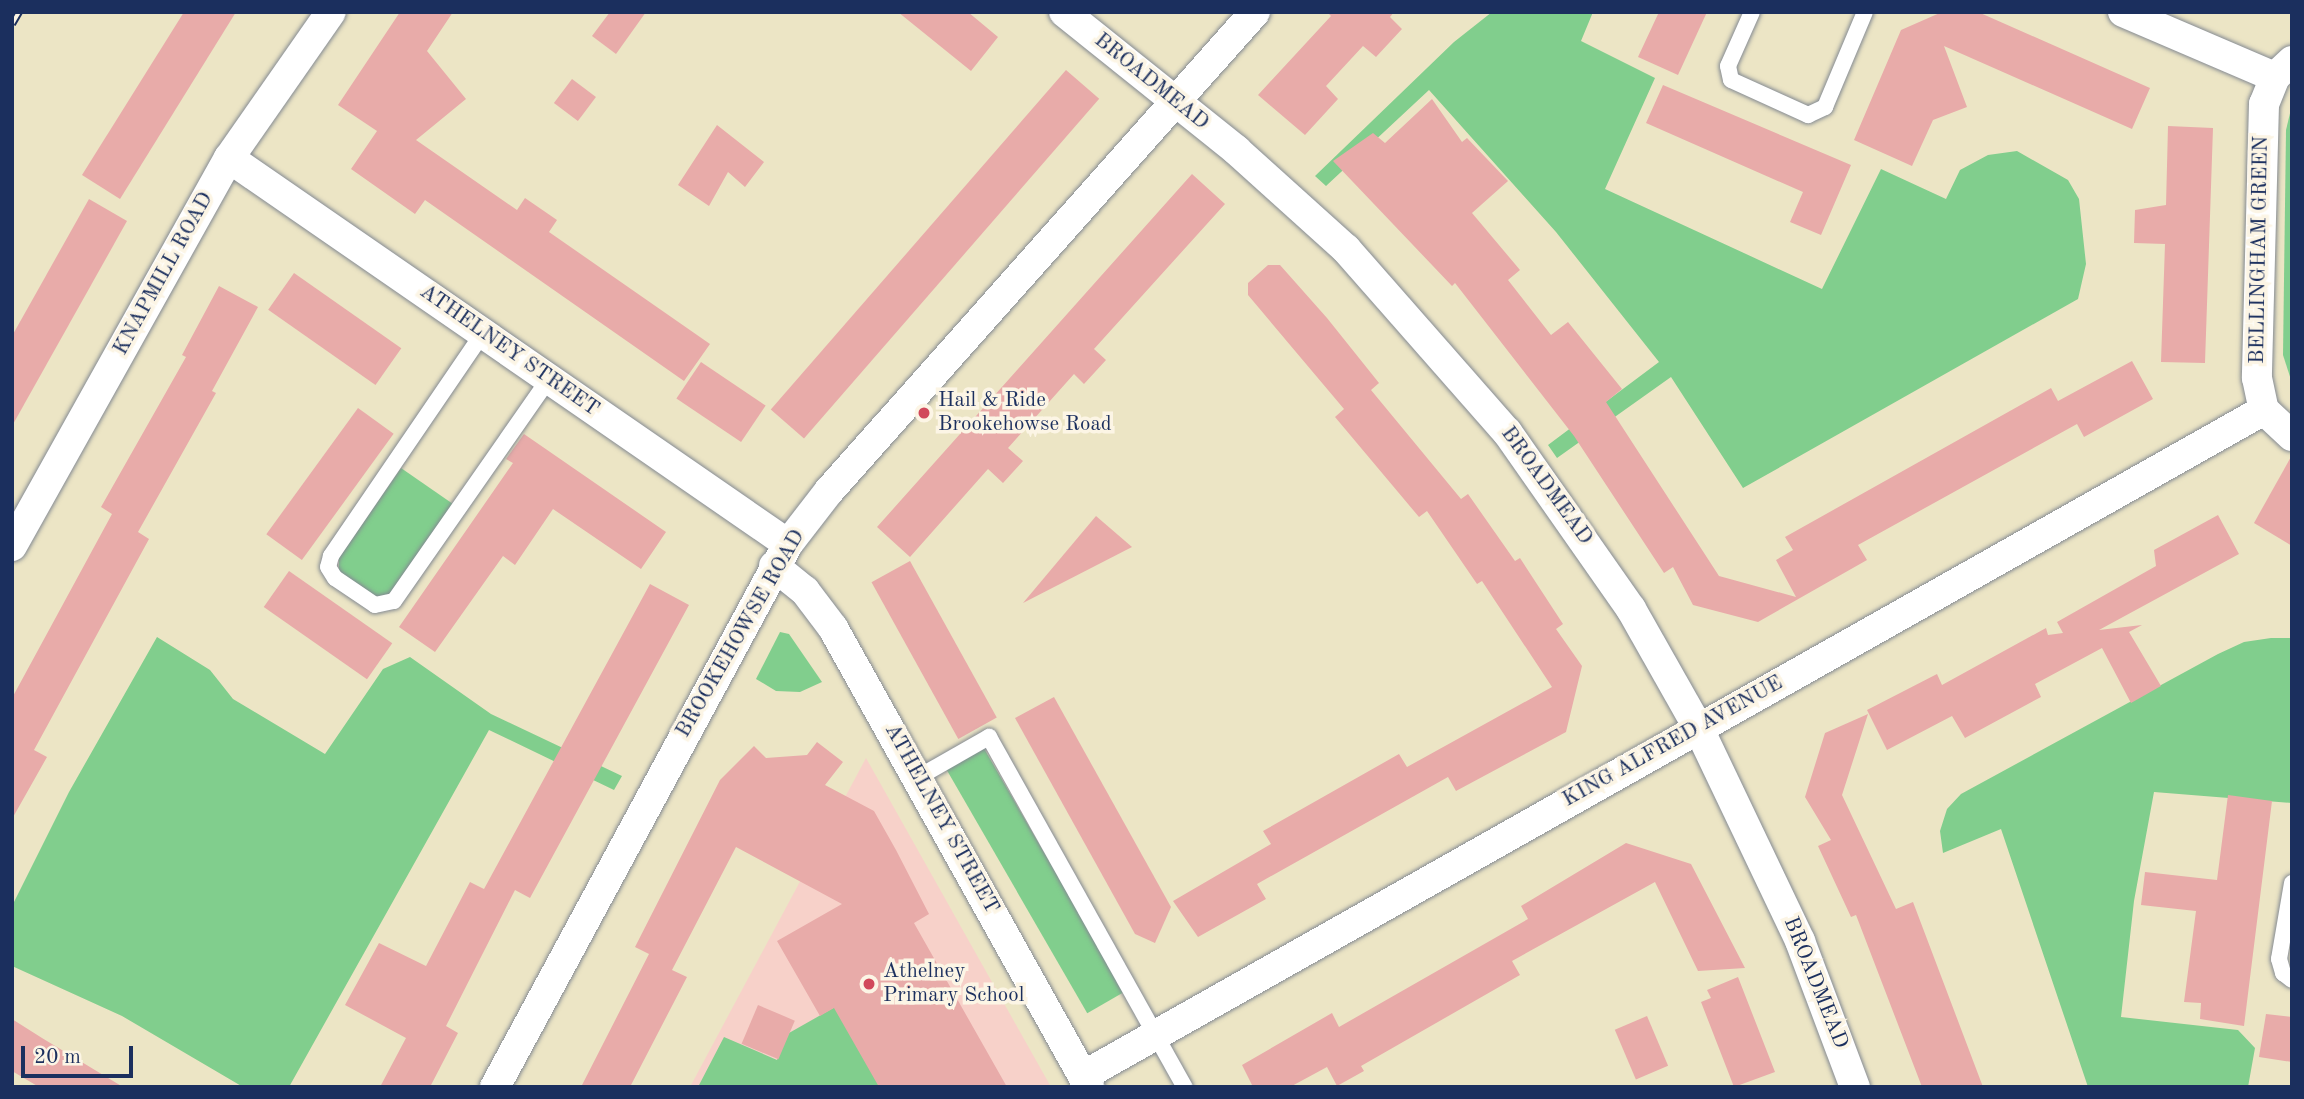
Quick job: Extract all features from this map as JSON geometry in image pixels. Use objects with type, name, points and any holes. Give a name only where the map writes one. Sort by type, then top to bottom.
[{"type":"street","name":"KNAPMILL ROAD","points":[[12,546],[229,158],[331,12]]},
{"type":"street","name":"BROADMEAD","points":[[1064,12],[1175,101],[1346,249],[1456,370],[1595,554],[1699,729],[1800,941],[1856,1087]]},
{"type":"street","name":"BROOKEHOWSE ROAD","points":[[495,1087],[781,555],[1255,12]]},
{"type":"street","points":[[2123,12],[2283,69]]},
{"type":"street","name":"BELLINGHAM GREEN","points":[[2264,410],[2257,378],[2258,241],[2264,104],[2283,69]]},
{"type":"street","name":"ATHELNEY STREET","points":[[229,158],[549,379],[781,555],[817,605],[1086,1081]]},
{"type":"street","points":[[2264,410],[2292,436]]},
{"type":"street","name":"KING ALFRED AVENUE","points":[[1086,1081],[1156,1034],[2264,410]]},
{"type":"lane","points":[[1752,12],[1728,66],[1731,80],[1808,115],[1825,107],[1865,12]]},
{"type":"lane","points":[[483,333],[331,556],[328,567],[335,578],[375,605],[394,601],[549,379]]},
{"type":"lane","points":[[917,778],[989,737],[1185,1087]]},
{"type":"lane","points":[[2292,883],[2279,959],[2283,973],[2292,980]]},
{"type":"shaded area","name":"Athelney Primary School","points":[[866,758],[1051,1087],[690,1087]]},
{"type":"green space","points":[[1492,12],[1593,12],[1581,41],[1655,78],[1605,189],[1822,289],[1881,169],[1946,199],[1960,170],[1988,155],[2017,151],[2068,180],[2079,199],[2086,264],[2078,299],[1743,488],[1671,377],[1557,458],[1548,445],[1659,362],[1556,232],[1429,90],[1326,186],[1315,176],[1454,42]]},
{"type":"green space","points":[[2292,105],[2292,383],[2283,355],[2286,130]]},
{"type":"green space","points":[[401,468],[453,504],[389,596],[376,599],[339,573],[339,558]]},
{"type":"green space","points":[[780,632],[789,634],[822,682],[800,692],[776,691],[756,679]]},
{"type":"green space","points":[[157,637],[210,670],[233,699],[325,754],[383,669],[410,657],[491,714],[622,776],[614,790],[489,730],[289,1087],[243,1087],[122,1016],[12,966],[12,906],[69,792]]},
{"type":"green space","points":[[2292,638],[2292,803],[2154,792],[2134,901],[2121,1017],[2238,1030],[2255,1048],[2248,1087],[2088,1087],[2001,829],[1943,853],[1940,831],[1947,809],[1961,794],[2218,654],[2244,642]]},
{"type":"green space","points":[[982,745],[1124,992],[1087,1013],[945,766]]},
{"type":"green space","points":[[849,999],[879,1087],[698,1087],[724,1037],[777,1060],[789,1033]]},
{"type":"building","points":[[184,12],[236,12],[120,199],[82,175]]},
{"type":"building","points":[[400,12],[453,12],[427,51],[466,99],[416,140],[517,210],[525,198],[557,220],[549,232],[710,344],[684,381],[425,200],[415,214],[351,169],[377,131],[338,105]]},
{"type":"building","points":[[610,12],[646,12],[616,54],[592,36]]},
{"type":"building","points":[[898,12],[968,12],[998,37],[971,71]]},
{"type":"building","points":[[1327,12],[1394,12],[1390,17],[1402,29],[1376,57],[1363,46],[1326,86],[1338,99],[1305,135],[1258,95],[1331,16]]},
{"type":"building","points":[[1659,12],[1707,12],[1678,75],[1638,57]]},
{"type":"building","points":[[1942,12],[1978,12],[2150,88],[2132,129],[1944,46],[1967,107],[1933,120],[1912,166],[1854,140],[1901,30]]},
{"type":"building","points":[[1066,70],[1099,99],[804,438],[771,410]]},
{"type":"building","points":[[572,79],[596,97],[578,121],[554,103]]},
{"type":"building","points":[[1663,85],[1851,165],[1821,235],[1790,222],[1803,192],[1646,123]]},
{"type":"building","points":[[1432,99],[1462,142],[1467,138],[1508,181],[1472,213],[1520,270],[1508,280],[1551,335],[1568,322],[1622,389],[1606,402],[1719,576],[1796,597],[1776,560],[1793,550],[1785,537],[2051,388],[2058,401],[2132,361],[2153,399],[2084,437],[2077,424],[1858,545],[1867,560],[1758,622],[1693,605],[1673,567],[1664,573],[1574,436],[1455,283],[1452,286],[1333,161],[1373,133],[1385,143]]},
{"type":"building","points":[[717,125],[764,162],[745,187],[728,172],[709,206],[678,185]]},
{"type":"building","points":[[2168,126],[2213,128],[2205,363],[2161,362],[2165,244],[2134,243],[2135,210],[2166,205]]},
{"type":"building","points":[[1192,174],[1225,204],[1094,349],[1106,360],[1084,384],[1074,374],[1008,448],[1023,461],[1003,483],[988,469],[910,557],[877,527]]},
{"type":"building","points":[[89,199],[127,221],[12,426],[12,336]]},
{"type":"building","points":[[1268,265],[1280,265],[1327,318],[1379,383],[1371,390],[1461,499],[1468,494],[1515,561],[1520,558],[1563,624],[1556,629],[1582,666],[1566,732],[1456,791],[1448,777],[1257,884],[1266,899],[1198,937],[1173,901],[1271,844],[1263,831],[1399,754],[1407,767],[1552,687],[1482,581],[1477,584],[1427,511],[1419,517],[1335,417],[1344,409],[1248,295],[1248,283]]},
{"type":"building","points":[[294,273],[401,348],[375,385],[268,310]]},
{"type":"building","points":[[219,286],[258,307],[212,391],[216,393],[138,532],[149,539],[34,750],[47,757],[12,819],[12,698],[112,514],[101,507],[186,357],[182,355]]},
{"type":"building","points":[[701,362],[766,406],[741,442],[676,398]]},
{"type":"building","points":[[358,408],[394,434],[302,560],[266,534]]},
{"type":"building","points":[[524,434],[666,532],[641,569],[553,509],[515,565],[503,556],[435,652],[399,627],[513,463],[506,459]]},
{"type":"building","points":[[2292,455],[2292,546],[2254,523]]},
{"type":"building","points":[[2218,515],[2239,554],[2099,630],[2142,625],[2129,632],[2161,686],[2131,703],[2102,648],[2035,684],[2041,697],[1965,738],[1952,716],[1887,750],[1867,710],[1937,674],[1942,685],[2046,628],[2048,635],[2063,633],[2057,622],[2156,566],[2154,550]]},
{"type":"building","points":[[1096,516],[1132,547],[1023,603]]},
{"type":"building","points":[[910,561],[997,718],[958,739],[872,582]]},
{"type":"building","points":[[289,571],[392,643],[367,679],[264,607]]},
{"type":"building","points":[[650,584],[689,605],[530,898],[515,890],[446,1026],[458,1033],[430,1087],[380,1087],[406,1038],[345,1005],[379,943],[426,966],[470,882],[484,889]]},
{"type":"building","points":[[1054,697],[1171,907],[1155,943],[1135,934],[1015,718]]},
{"type":"building","points":[[1868,714],[1842,795],[1896,909],[1913,902],[1983,1087],[1922,1087],[1856,915],[1851,917],[1818,846],[1831,840],[1805,797],[1825,733]]},
{"type":"building","points":[[817,742],[843,762],[825,785],[874,811],[896,850],[929,914],[914,923],[1007,1087],[879,1087],[834,1008],[820,1016],[777,941],[842,904],[736,847],[672,970],[687,977],[630,1087],[581,1087],[649,954],[635,947],[720,780],[754,746],[766,758],[807,755]]},
{"type":"building","points":[[2228,795],[2272,801],[2244,1026],[2200,1019],[2201,1003],[2184,1002],[2196,911],[2141,905],[2145,872],[2217,880]]},
{"type":"building","points":[[1626,843],[1691,864],[1745,968],[1698,971],[1655,882],[1512,961],[1520,975],[1361,1066],[1364,1071],[1337,1086],[1327,1067],[1290,1087],[1253,1087],[1242,1065],[1332,1013],[1339,1027],[1528,919],[1521,906]]},
{"type":"building","points":[[1738,977],[1775,1072],[1734,1087],[1701,1002],[1711,998],[1707,990]]},
{"type":"building","points":[[758,1005],[795,1021],[778,1059],[742,1044]]},
{"type":"building","points":[[2266,1014],[2292,1017],[2292,1062],[2259,1057]]},
{"type":"building","points":[[1647,1016],[1668,1066],[1636,1079],[1615,1030]]},
{"type":"building","points":[[12,1019],[123,1087],[39,1087],[12,1071]]},
{"type":"railway","points":[[12,24],[19,12]]},
{"type":"place","name":"Hail & Ride Brookehowse Road","points":[[924,413]]},
{"type":"place","name":"Athelney Primary School","points":[[869,984]]}]
